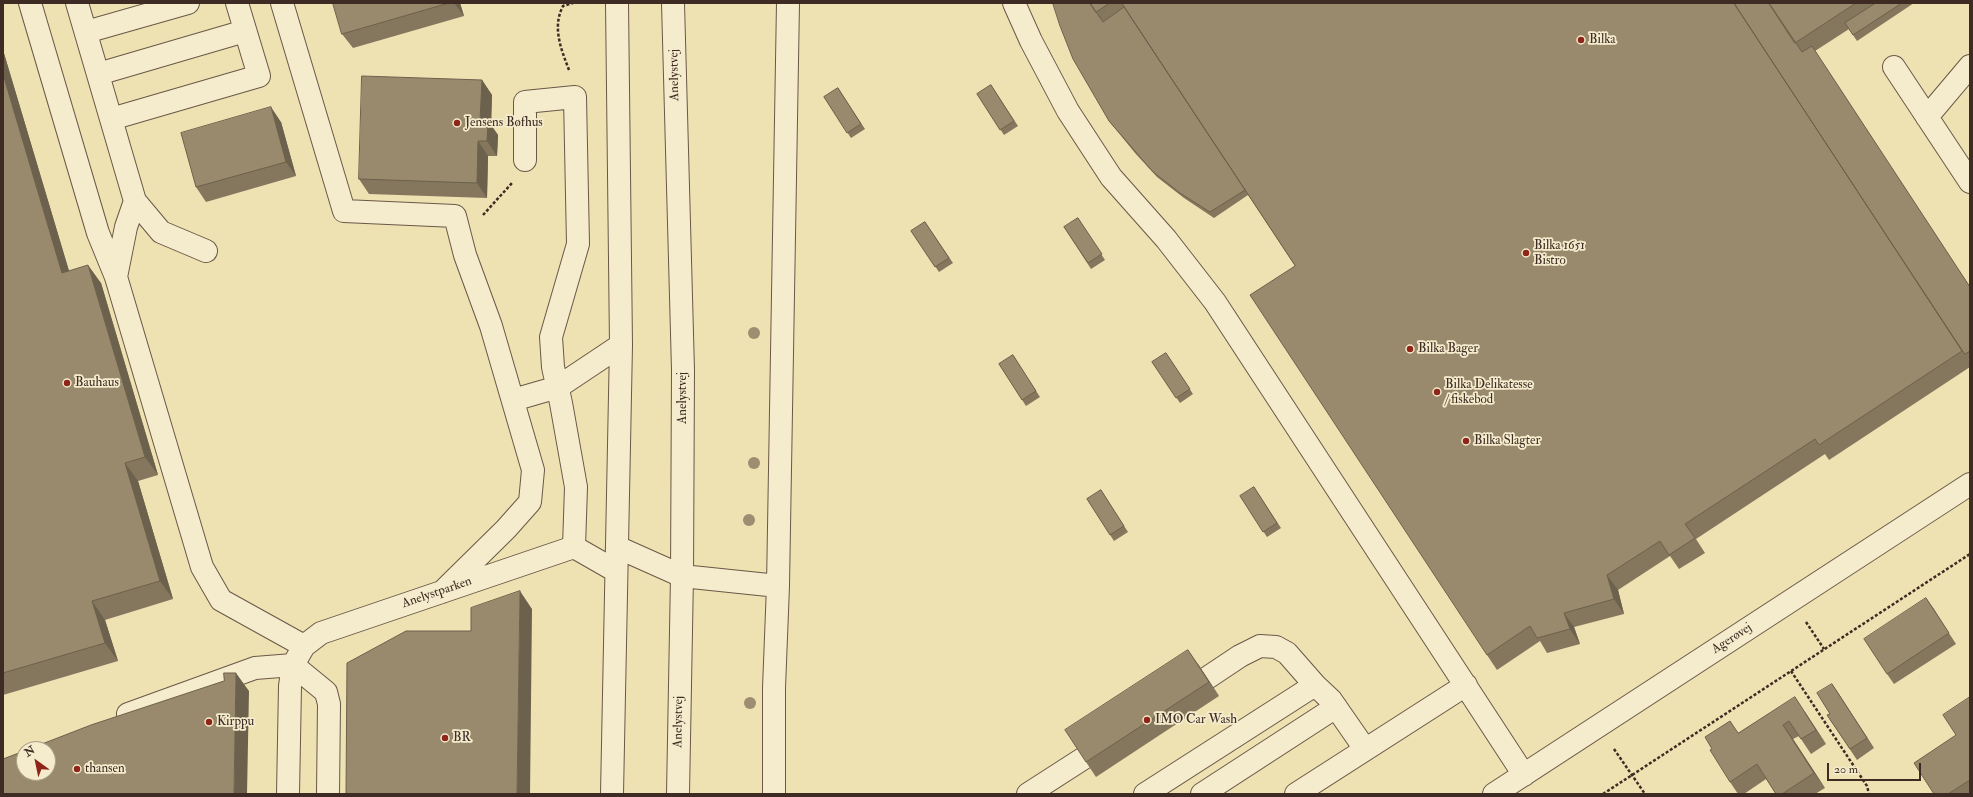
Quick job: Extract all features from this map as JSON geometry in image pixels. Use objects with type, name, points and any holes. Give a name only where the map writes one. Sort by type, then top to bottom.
[{"type":"street","points":[[30,3],[98,233],[116,277],[202,567],[221,600],[298,655],[326,692],[329,704],[328,794]]},
{"type":"street","points":[[78,3],[136,201],[161,232],[206,251]]},
{"type":"street","points":[[86,32],[188,3]]},
{"type":"street","points":[[111,119],[259,76],[237,3]]},
{"type":"street","points":[[282,3],[344,211],[455,216],[461,239],[491,326],[533,470],[530,502],[506,529],[442,592]]},
{"type":"street","points":[[612,794],[621,345],[617,3]]},
{"type":"street","name":"Anelystvej","points":[[673,3],[683,370],[682,576],[678,794]]},
{"type":"street","points":[[774,794],[774,688],[778,586],[788,3]]},
{"type":"street","points":[[1014,3],[1031,41],[1068,111],[1111,177],[1166,239],[1219,308],[1524,775]]},
{"type":"street","points":[[98,74],[245,31]]},
{"type":"street","points":[[1927,117],[1970,66]]},
{"type":"street","points":[[1894,67],[1970,182]]},
{"type":"street","points":[[525,160],[525,102],[575,97],[578,244],[551,337],[553,367],[576,487],[574,547],[616,571]]},
{"type":"street","points":[[116,277],[126,227],[136,201]]},
{"type":"street","points":[[513,400],[558,387],[621,345]]},
{"type":"street","name":"Agerøvej","points":[[1494,794],[1970,484]]},
{"type":"street","name":"Anelystparken","points":[[298,655],[321,633],[574,547]]},
{"type":"street","points":[[617,547],[682,576],[778,586]]},
{"type":"street","points":[[1207,678],[1240,656],[1260,646],[1276,647],[1287,653],[1336,707],[1365,749]]},
{"type":"street","points":[[113,719],[254,668],[298,655]]},
{"type":"street","points":[[288,794],[290,686],[298,655]]},
{"type":"street","points":[[1145,794],[1315,685]]},
{"type":"street","points":[[1296,794],[1466,685]]},
{"type":"street","points":[[1202,794],[1336,707]]},
{"type":"street","points":[[1028,794],[1084,758]]},
{"type":"path","points":[[573,3],[563,6],[560,13],[558,41],[570,74],[575,97]]},
{"type":"path","points":[[461,239],[510,187],[525,160]]},
{"type":"path","points":[[1602,794],[1970,554]]},
{"type":"path","points":[[1791,670],[1867,786],[1869,794]]},
{"type":"path","points":[[1608,753],[1614,749],[1645,794]]},
{"type":"building","points":[[333,3],[449,3],[342,34]]},
{"type":"building","points":[[1053,3],[1090,3],[1103,22],[1124,7],[1245,190],[1210,212],[1180,193],[1153,172],[1109,121],[1073,59]]},
{"type":"building","points":[[1090,3],[1110,3],[1096,12]]},
{"type":"building","points":[[1122,3],[1734,3],[1962,351],[1819,445],[1815,439],[1685,524],[1695,538],[1669,555],[1660,541],[1607,575],[1614,599],[1564,613],[1570,629],[1537,638],[1530,626],[1487,655],[1250,295],[1295,266]]},
{"type":"building","points":[[1734,3],[1769,3],[1802,52],[1812,46],[1970,287],[1970,351],[1965,354]]},
{"type":"building","points":[[1769,3],[1856,3],[1795,43]]},
{"type":"building","points":[[1876,3],[1902,3],[1853,35],[1845,23]]},
{"type":"building","name":"Bauhaus","points":[[3,74],[62,273],[88,265],[145,457],[125,463],[160,581],[92,601],[105,643],[3,673]]},
{"type":"building","points":[[362,76],[482,80],[480,121],[488,121],[487,141],[478,141],[477,183],[359,179]]},
{"type":"building","points":[[991,85],[1014,121],[1000,130],[977,94]]},
{"type":"building","points":[[838,88],[861,124],[847,133],[824,97]]},
{"type":"building","points":[[271,107],[286,162],[196,187],[181,133]]},
{"type":"building","points":[[1078,218],[1102,254],[1088,263],[1064,227]]},
{"type":"building","points":[[925,222],[949,258],[935,267],[911,231]]},
{"type":"building","points":[[1166,353],[1190,389],[1176,398],[1152,362]]},
{"type":"building","points":[[1013,355],[1036,391],[1022,400],[999,364]]},
{"type":"building","points":[[1254,487],[1277,523],[1263,532],[1240,496]]},
{"type":"building","points":[[1101,490],[1124,526],[1110,535],[1087,499]]},
{"type":"building","name":"BR","points":[[520,591],[517,794],[346,794],[347,663],[406,631],[471,631],[471,608]]},
{"type":"building","points":[[1926,598],[1949,633],[1887,674],[1864,639]]},
{"type":"building","points":[[1188,650],[1209,682],[1086,762],[1065,730]]},
{"type":"building","points":[[224,673],[236,673],[234,794],[3,794],[3,759],[16,754],[16,781],[56,781],[56,741],[50,741],[91,725],[224,681]]},
{"type":"building","points":[[1832,684],[1867,738],[1850,749],[1827,715],[1830,714],[1817,693]]},
{"type":"building","points":[[1795,697],[1816,730],[1801,739],[1789,721],[1783,725],[1814,773],[1782,794],[1776,794],[1757,764],[1730,782],[1710,750],[1712,749],[1705,737],[1730,721],[1738,733]]},
{"type":"building","points":[[1970,697],[1970,780],[1948,794],[1934,794],[1914,763],[1956,735],[1943,715]]},
{"type":"place","name":"Bilka","points":[[1581,40]]},
{"type":"place","name":"Jensens Bøfhus","points":[[457,123]]},
{"type":"place","name":"Bilka 1651 Bistro","points":[[1526,253]]},
{"type":"place","name":"Bilka Bager","points":[[1410,349]]},
{"type":"place","name":"Bauhaus","points":[[67,383]]},
{"type":"place","name":"Bilka Delikatesse / fiskebod","points":[[1437,392]]},
{"type":"place","name":"Bilka Slagter","points":[[1466,441]]},
{"type":"place","name":"IMO Car Wash","points":[[1147,720]]},
{"type":"place","name":"Kirppu","points":[[209,722]]},
{"type":"place","name":"BR","points":[[445,738]]},
{"type":"place","name":"thansen","points":[[77,769]]}]
